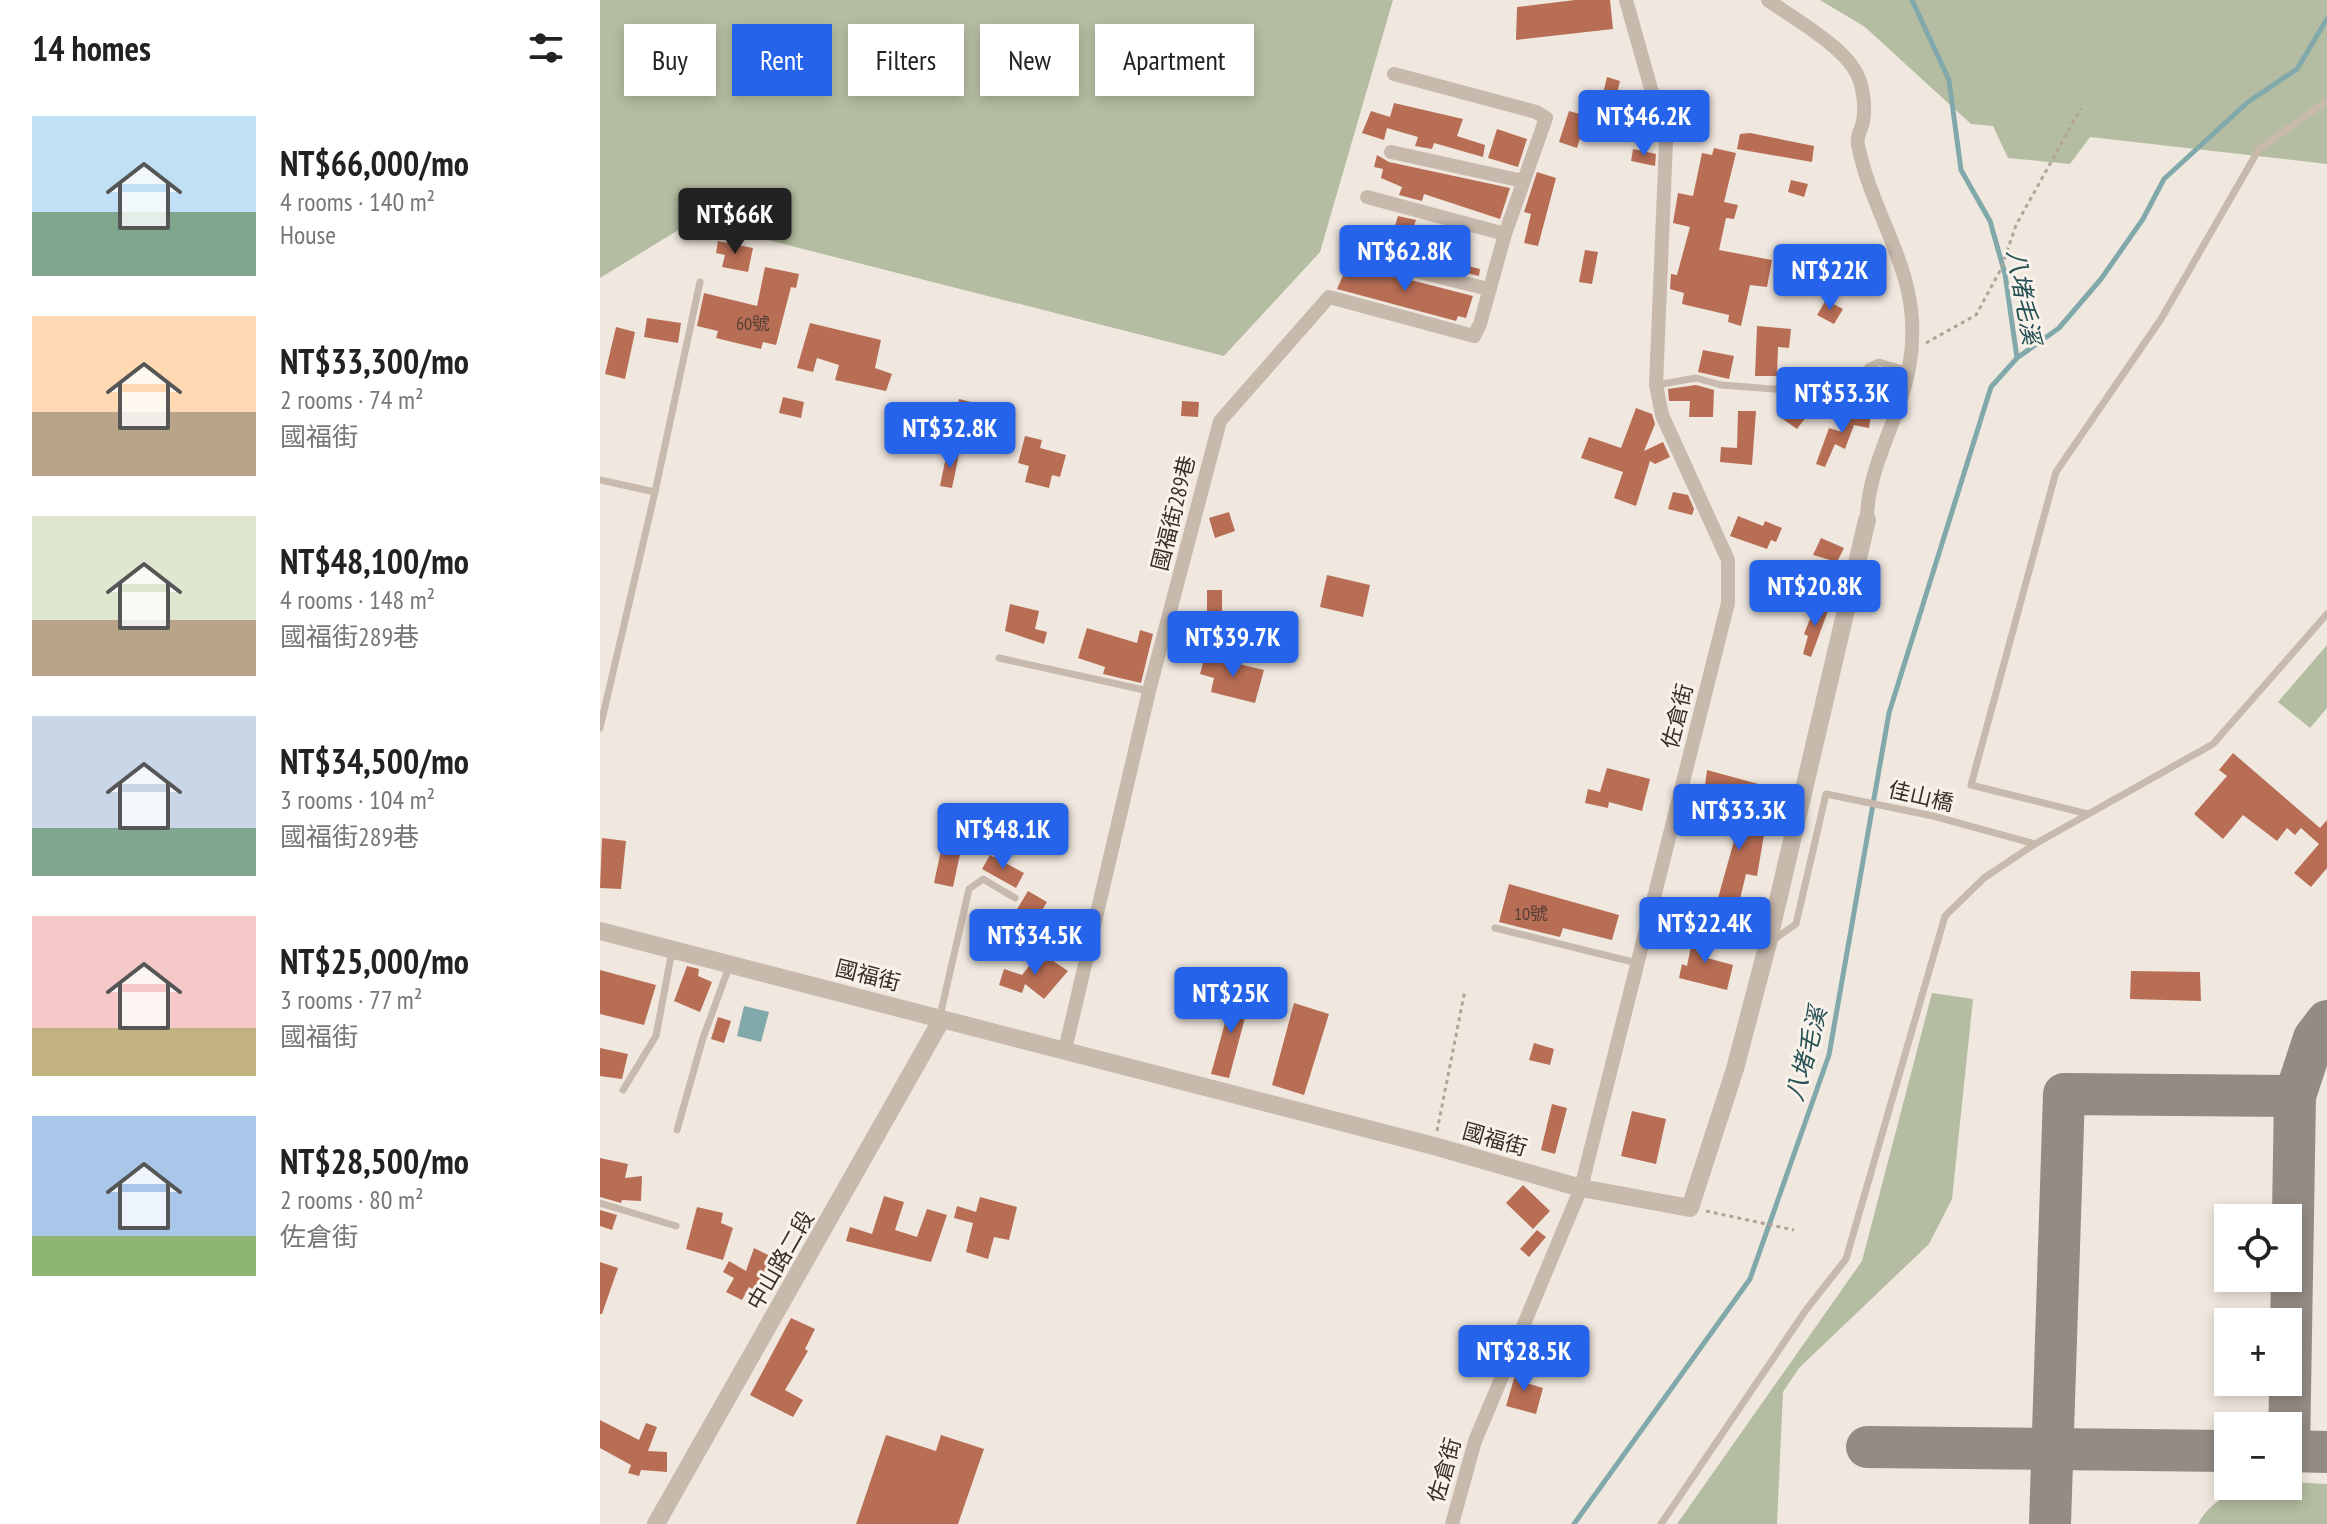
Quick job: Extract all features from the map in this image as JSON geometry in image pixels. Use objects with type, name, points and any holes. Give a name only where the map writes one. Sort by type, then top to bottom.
[{"type":"street","name":"佐倉街","points":[[1452,1524],[1475,1441],[1581,1188],[1728,603],[1728,560],[1662,415],[1656,385],[1666,142],[1626,0]]},
{"type":"street","points":[[1690,1208],[1735,1069],[1768,943],[1867,520],[1869,489],[1909,371],[1912,350],[1911,291],[1856,142],[1863,120],[1862,89],[1854,68],[1839,52],[1768,0]]},
{"type":"street","points":[[1352,255],[1488,289],[1546,118],[1536,112],[1394,74]]},
{"type":"street","points":[[1391,152],[1523,181]]},
{"type":"street","points":[[1367,197],[1505,234]]},
{"type":"street","name":"國福街289巷","points":[[1065,1050],[1149,691],[1220,421],[1323,301],[1334,298],[1474,336],[1488,289]]},
{"type":"street","name":"國福街","points":[[600,931],[1434,1146],[1581,1188],[1690,1208]]},
{"type":"street","name":"中山路二段","points":[[656,1524],[941,1018]]},
{"type":"lane","points":[[2088,814],[1971,785],[2056,472],[2161,319],[2259,149],[2327,101]]},
{"type":"lane","points":[[600,728],[700,282]]},
{"type":"lane","points":[[1656,385],[1696,378],[1721,385],[1852,395],[1868,367],[1879,362],[1909,371]]},
{"type":"lane","points":[[600,480],[655,492]]},
{"type":"lane","points":[[1661,1524],[1806,1310],[1846,1259],[1945,916],[1984,878],[2035,844],[2213,744],[2327,614]]},
{"type":"lane","points":[[999,658],[1149,691]]},
{"type":"lane","name":"佳山橋","points":[[1768,943],[1796,924],[1826,794],[2008,835],[2035,844]]},
{"type":"lane","points":[[941,1018],[969,889],[983,879],[1015,898]]},
{"type":"lane","points":[[1495,928],[1637,963]]},
{"type":"lane","points":[[623,1090],[656,1036],[672,949]]},
{"type":"lane","points":[[677,1130],[703,1038],[730,965]]},
{"type":"lane","points":[[600,1203],[676,1226]]},
{"type":"path","points":[[1912,350],[1976,315],[2001,269],[2016,225],[2081,108]]},
{"type":"path","points":[[1434,1146],[1465,990]]},
{"type":"path","points":[[1690,1208],[1760,1220],[1794,1230]]},
{"type":"green space","points":[[600,0],[1393,0],[1320,252],[1224,356],[693,221],[600,278]]},
{"type":"green space","points":[[1820,0],[2327,0],[2327,164],[2090,137],[2070,164],[2008,158],[1993,126],[1971,124],[1865,27]]},
{"type":"green space","points":[[2327,645],[2327,708],[2310,728],[2278,702]]},
{"type":"green space","points":[[1932,993],[1973,999],[1952,1199],[1929,1244],[1799,1368],[1783,1392],[1777,1524],[1677,1524],[1862,1261]]},
{"type":"green space","points":[[2302,1483],[2327,1484],[2327,1524],[2198,1524],[2220,1500],[2302,1500]]},
{"type":"water","points":[[744,1006],[769,1012],[761,1042],[737,1036]]},
{"type":"building","points":[[1575,0],[1610,0],[1613,29],[1516,40],[1517,7]]},
{"type":"building","points":[[1607,77],[1620,81],[1615,102],[1602,98]]},
{"type":"building","points":[[1394,103],[1463,119],[1457,136],[1485,145],[1483,157],[1434,143],[1432,149],[1415,146],[1418,137],[1387,128],[1384,140],[1362,133],[1371,111],[1390,117]]},
{"type":"building","points":[[1569,111],[1587,116],[1577,148],[1559,142]]},
{"type":"building","points":[[1497,129],[1527,139],[1518,167],[1488,158]]},
{"type":"building","points":[[1750,133],[1814,146],[1812,162],[1737,149],[1740,134]]},
{"type":"building","points":[[1714,148],[1736,153],[1724,202],[1738,205],[1734,219],[1726,218],[1719,250],[1772,260],[1767,287],[1750,285],[1741,326],[1728,322],[1729,315],[1682,304],[1684,293],[1670,289],[1671,274],[1677,275],[1690,227],[1673,223],[1678,193],[1693,196],[1702,153],[1712,155]]},
{"type":"building","points":[[1633,149],[1656,154],[1655,166],[1631,161]]},
{"type":"building","points":[[1377,155],[1389,162],[1510,188],[1500,219],[1424,194],[1422,201],[1399,195],[1402,187],[1381,178],[1383,169],[1374,167]]},
{"type":"building","points":[[1537,172],[1556,178],[1538,246],[1524,243],[1531,214],[1524,212]]},
{"type":"building","points":[[1791,180],[1808,184],[1804,197],[1788,192]]},
{"type":"building","points":[[1398,216],[1416,220],[1411,235],[1394,229]]},
{"type":"building","points":[[718,241],[753,248],[748,272],[722,267],[725,255],[716,253]]},
{"type":"building","points":[[1585,250],[1598,252],[1592,284],[1579,282]]},
{"type":"building","points":[[1348,264],[1473,296],[1466,318],[1458,316],[1456,321],[1337,289]]},
{"type":"building","points":[[1460,264],[1480,269],[1479,276],[1458,271]]},
{"type":"building","points":[[765,267],[799,274],[796,288],[791,287],[776,345],[763,342],[761,349],[716,338],[718,331],[697,326],[704,293],[757,306]]},
{"type":"building","points":[[1826,300],[1843,309],[1834,324],[1817,315]]},
{"type":"building","points":[[647,318],[681,323],[678,343],[644,337]]},
{"type":"building","points":[[810,323],[881,340],[875,368],[892,374],[886,391],[835,380],[839,365],[817,358],[813,372],[797,368]]},
{"type":"building","points":[[1757,326],[1791,329],[1789,348],[1778,347],[1777,376],[1755,376]]},
{"type":"building","points":[[616,327],[635,332],[625,379],[605,374]]},
{"type":"building","points":[[1703,350],[1734,356],[1729,379],[1698,372]]},
{"type":"building","points":[[1696,385],[1714,390],[1713,417],[1689,417],[1690,401],[1669,401],[1668,389]]},
{"type":"building","points":[[783,397],[804,402],[801,418],[779,413]]},
{"type":"building","points":[[1789,398],[1809,413],[1797,429],[1777,415]]},
{"type":"building","points":[[959,399],[971,402],[965,430],[953,427]]},
{"type":"building","points":[[1182,401],[1199,402],[1198,417],[1181,416]]},
{"type":"building","points":[[1636,408],[1652,414],[1655,424],[1644,451],[1663,442],[1670,457],[1655,464],[1650,461],[1636,506],[1614,498],[1623,472],[1581,458],[1589,437],[1621,448]]},
{"type":"building","points":[[1846,410],[1871,415],[1869,428],[1854,425],[1845,449],[1835,444],[1825,467],[1816,464],[1829,428],[1842,432]]},
{"type":"building","points":[[1738,411],[1756,411],[1752,465],[1720,462],[1721,447],[1737,448]]},
{"type":"building","points":[[1025,436],[1042,440],[1040,448],[1066,455],[1060,477],[1052,475],[1049,488],[1025,482],[1029,466],[1018,463]]},
{"type":"building","points":[[947,452],[959,454],[952,488],[940,486]]},
{"type":"building","points":[[1673,492],[1688,495],[1694,509],[1692,515],[1668,509]]},
{"type":"building","points":[[1229,512],[1235,531],[1215,538],[1209,518]]},
{"type":"building","points":[[1738,516],[1763,526],[1765,521],[1782,528],[1776,542],[1771,540],[1767,549],[1730,536]]},
{"type":"building","points":[[1821,538],[1844,548],[1837,562],[1813,555]]},
{"type":"building","points":[[1327,575],[1370,585],[1363,617],[1320,607]]},
{"type":"building","points":[[1207,590],[1222,590],[1222,611],[1207,611]]},
{"type":"building","points":[[1010,604],[1039,611],[1035,629],[1047,632],[1044,644],[1005,631]]},
{"type":"building","points":[[1816,604],[1829,608],[1811,657],[1803,654],[1808,636],[1804,634]]},
{"type":"building","points":[[1087,628],[1137,643],[1140,630],[1153,634],[1141,683],[1103,674],[1105,667],[1078,658]]},
{"type":"building","points":[[1205,656],[1264,670],[1255,703],[1211,692],[1214,678],[1200,674]]},
{"type":"building","points":[[2233,753],[2320,828],[2327,820],[2327,868],[2311,887],[2294,873],[2319,844],[2301,828],[2295,835],[2287,828],[2277,841],[2243,815],[2223,839],[2194,814],[2227,776],[2219,770]]},
{"type":"building","points":[[1607,768],[1650,779],[1642,811],[1609,802],[1608,808],[1585,803],[1588,789],[1600,792]]},
{"type":"building","points":[[1707,770],[1762,785],[1758,800],[1777,805],[1771,824],[1766,823],[1757,876],[1746,874],[1739,903],[1750,906],[1744,943],[1708,934],[1744,805],[1704,794]]},
{"type":"building","points":[[950,808],[969,812],[953,887],[934,883]]},
{"type":"building","points":[[602,838],[626,841],[621,889],[600,888]]},
{"type":"building","points":[[990,855],[1024,873],[1016,888],[982,869]]},
{"type":"building","points":[[1509,884],[1619,915],[1612,940],[1563,928],[1560,937],[1499,922]]},
{"type":"building","points":[[1028,891],[1047,902],[1029,932],[1010,921]]},
{"type":"building","points":[[1694,932],[1712,936],[1707,958],[1733,965],[1727,990],[1679,978],[1682,964],[1687,966]]},
{"type":"building","points":[[1040,952],[1068,971],[1044,999],[1025,984],[1022,993],[999,985],[1004,969],[1022,975]]},
{"type":"building","points":[[687,966],[699,969],[698,976],[712,982],[700,1012],[674,1001]]},
{"type":"building","points":[[600,970],[656,985],[644,1025],[600,1014]]},
{"type":"building","points":[[2131,971],[2200,972],[2201,1001],[2130,999]]},
{"type":"building","points":[[1234,990],[1251,995],[1229,1078],[1211,1074]]},
{"type":"building","points":[[1294,1003],[1329,1014],[1304,1095],[1272,1085]]},
{"type":"building","points":[[718,1017],[731,1021],[724,1043],[711,1039]]},
{"type":"building","points":[[1534,1043],[1554,1049],[1550,1065],[1529,1060]]},
{"type":"building","points":[[600,1048],[628,1054],[622,1079],[600,1076]]},
{"type":"building","points":[[1552,1104],[1567,1108],[1555,1154],[1541,1150]]},
{"type":"building","points":[[1632,1111],[1666,1119],[1656,1164],[1621,1156]]},
{"type":"building","points":[[600,1158],[628,1164],[625,1178],[642,1176],[641,1201],[622,1200],[621,1203],[600,1197]]},
{"type":"building","points":[[1523,1185],[1550,1211],[1533,1229],[1506,1203]]},
{"type":"building","points":[[884,1196],[904,1202],[895,1230],[917,1237],[927,1209],[947,1215],[931,1262],[846,1241],[850,1227],[872,1234]]},
{"type":"building","points":[[980,1197],[1017,1207],[1009,1240],[994,1237],[988,1259],[966,1252],[973,1223],[954,1218],[957,1206],[976,1212]]},
{"type":"building","points":[[697,1207],[723,1213],[721,1223],[733,1228],[723,1260],[686,1249]]},
{"type":"building","points":[[600,1210],[617,1215],[612,1230],[600,1226]]},
{"type":"building","points":[[1537,1230],[1546,1237],[1529,1257],[1520,1249]]},
{"type":"building","points":[[754,1248],[782,1262],[773,1280],[768,1277],[759,1293],[749,1287],[742,1300],[726,1292],[734,1278],[723,1272],[729,1261],[746,1271]]},
{"type":"building","points":[[600,1262],[618,1268],[602,1314],[600,1314]]},
{"type":"building","points":[[791,1318],[815,1329],[805,1349],[808,1351],[785,1390],[803,1400],[793,1417],[750,1395]]},
{"type":"building","points":[[1533,1328],[1573,1343],[1565,1368],[1522,1354]]},
{"type":"building","points":[[1518,1365],[1530,1368],[1526,1383],[1543,1388],[1536,1414],[1506,1406]]},
{"type":"building","points":[[600,1420],[639,1440],[646,1423],[657,1427],[648,1451],[667,1452],[667,1472],[641,1470],[639,1476],[628,1473],[631,1465],[600,1448]]},
{"type":"building","points":[[886,1435],[936,1451],[941,1435],[984,1449],[958,1524],[856,1524]]},
{"type":"waterway","name":"八堵毛溪","points":[[1574,1524],[1750,1279],[1829,1055],[1889,713],[1991,387],[2017,358],[2005,274],[1990,221],[1961,170],[1949,80],[1912,0]]},
{"type":"waterway","points":[[2017,358],[2059,328],[2101,279],[2143,219],[2164,179],[2248,102],[2297,69],[2327,19]]},
{"type":"taxiway","points":[[2290,1412],[2295,1096],[2314,1038],[2327,1021]]},
{"type":"taxiway","points":[[2050,1524],[2064,1094],[2295,1096]]},
{"type":"taxiway","points":[[1867,1447],[2214,1451]]},
{"type":"taxiway","points":[[2302,1451],[2327,1452]]}]
